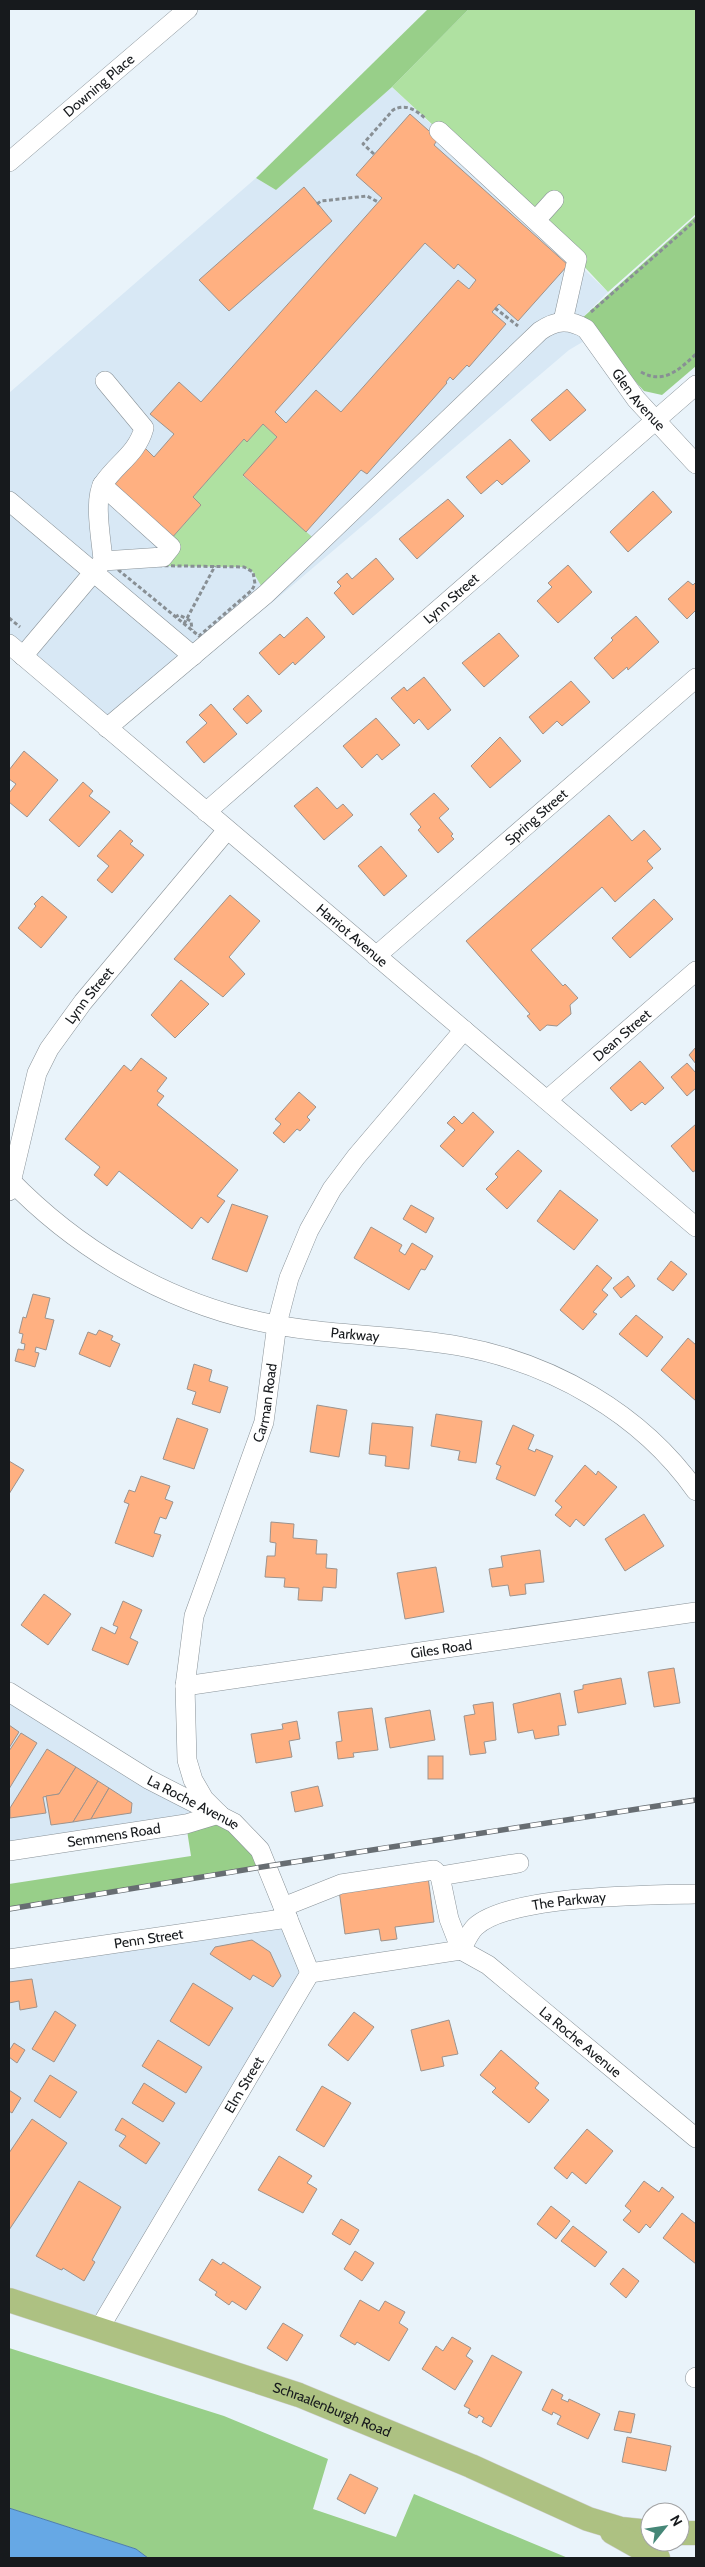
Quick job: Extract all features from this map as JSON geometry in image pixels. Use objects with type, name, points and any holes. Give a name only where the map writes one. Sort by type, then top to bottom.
[{"type":"main road","name":"Schraalenburgh Road","points":[[9,2300],[299,2394],[472,2466],[588,2519],[621,2528],[640,2531]]},
{"type":"main road","points":[[588,2519],[658,2558]]},
{"type":"street","name":"Downing Place","points":[[9,162],[188,9]]},
{"type":"street","points":[[439,131],[577,259],[563,321]]},
{"type":"street","points":[[536,220],[554,200]]},
{"type":"street","points":[[107,728],[266,594],[540,331],[551,324],[563,321],[587,322]]},
{"type":"street","name":"Glen Avenue","points":[[587,322],[636,399],[696,464]]},
{"type":"street","points":[[99,567],[98,498],[102,485],[140,442],[144,428],[105,381]]},
{"type":"street","name":"Lynn Street","points":[[206,812],[696,385]]},
{"type":"street","points":[[16,650],[99,567],[163,556],[172,547],[102,485]]},
{"type":"street","points":[[9,501],[99,567],[193,656]]},
{"type":"street","name":"Harriot Avenue","points":[[16,650],[696,1227]]},
{"type":"street","name":"Spring Street","points":[[376,956],[696,678]]},
{"type":"street","name":"Lynn Street","points":[[10,1184],[37,1073],[49,1049],[83,1002],[227,830]]},
{"type":"street","name":"Dean Street","points":[[547,1100],[696,971]]},
{"type":"street","name":"Carman Road","points":[[219,1814],[204,1799],[187,1760],[185,1686],[194,1616],[264,1422],[277,1324],[289,1278],[310,1230],[332,1189],[356,1157],[464,1030]]},
{"type":"street","name":"Parkway","points":[[10,1184],[64,1228],[116,1265],[161,1289],[208,1308],[277,1324],[458,1346],[500,1355],[540,1370],[618,1412],[641,1430],[679,1467],[696,1491]]},
{"type":"street","name":"Giles Road","points":[[185,1686],[696,1612]]},
{"type":"street","name":"La Roche Avenue","points":[[9,1692],[148,1778],[234,1823],[260,1850],[310,1973]]},
{"type":"street","name":"Semmens Road","points":[[9,1850],[186,1824],[219,1814]]},
{"type":"street","points":[[310,1973],[461,1950],[449,1919],[440,1876],[519,1864]]},
{"type":"street","name":"Penn Street","points":[[9,1960],[286,1913],[341,1884],[434,1870],[440,1876]]},
{"type":"street","name":"The Parkway","points":[[461,1950],[475,1927],[498,1913],[566,1900],[696,1894]]},
{"type":"street","name":"La Roche Avenue","points":[[461,1950],[488,1965],[696,2138]]},
{"type":"street","name":"Elm Street","points":[[99,2329],[310,1973]]},
{"type":"path","points":[[374,154],[363,144],[385,118],[400,107],[416,109],[439,131]]},
{"type":"path","points":[[317,204],[321,201],[367,196],[378,202]]},
{"type":"path","points":[[587,322],[696,220]]},
{"type":"path","points":[[119,566],[215,566],[249,569],[255,578],[255,584],[252,590],[199,636],[116,568],[119,566]]},
{"type":"path","points":[[184,624],[215,566]]},
{"type":"path","points":[[175,617],[179,615],[187,618],[193,626],[192,630]]},
{"type":"shaded area","points":[[392,87],[608,292],[580,320],[591,337],[569,350],[274,601],[107,728],[9,644],[9,393],[256,178],[276,190]]},
{"type":"shaded area","points":[[9,1692],[219,1814],[9,1851]]},
{"type":"shaded area","points":[[288,1918],[310,1973],[99,2329],[9,2300],[9,1959]]},
{"type":"green space","points":[[428,9],[469,9],[392,87],[276,190],[256,178]]},
{"type":"green space","points":[[469,9],[696,9],[696,214],[608,292],[577,259],[392,87]]},
{"type":"green space","points":[[696,216],[696,366],[662,395],[644,391],[580,320]]},
{"type":"green space","points":[[263,424],[277,437],[243,476],[319,543],[266,594],[253,572],[244,567],[165,566],[170,540],[201,505],[193,497],[244,439],[248,441]]},
{"type":"green space","points":[[219,1814],[268,1866],[9,1909],[9,1884],[191,1856],[186,1824]]},
{"type":"green space","points":[[9,2348],[224,2416],[328,2459],[313,2509],[396,2537],[414,2494],[568,2558],[148,2558],[136,2549],[9,2508]]},
{"type":"water","points":[[9,2508],[136,2549],[148,2558],[9,2558]]},
{"type":"building","points":[[410,114],[438,139],[434,145],[568,265],[518,321],[499,304],[492,312],[506,324],[469,367],[467,365],[453,380],[450,377],[447,383],[367,474],[361,470],[306,532],[243,475],[277,437],[263,424],[247,442],[244,439],[193,497],[201,505],[170,540],[109,486],[144,447],[154,457],[174,434],[150,414],[179,382],[201,402],[382,198],[356,175]],"holes":[[[425,243],[454,269],[458,264],[476,280],[469,289],[458,280],[341,412],[316,390],[286,423],[275,412]]]},
{"type":"building","points":[[304,187],[332,221],[229,311],[199,280]]},
{"type":"building","points":[[567,389],[586,410],[550,441],[531,420]]},
{"type":"building","points":[[510,439],[530,461],[502,485],[497,480],[481,494],[466,477]]},
{"type":"building","points":[[653,491],[672,512],[628,552],[610,532]]},
{"type":"building","points":[[448,499],[464,516],[417,559],[399,539]]},
{"type":"building","points":[[376,558],[394,579],[353,615],[334,593],[341,586],[337,582],[347,573],[352,579]]},
{"type":"building","points":[[568,565],[592,592],[558,623],[537,601],[552,587],[548,583]]},
{"type":"building","points":[[688,581],[693,585],[696,582],[696,610],[687,619],[668,599]]},
{"type":"building","points":[[636,616],[659,642],[628,670],[627,667],[613,679],[594,658],[613,640],[611,638]]},
{"type":"building","points":[[307,617],[325,637],[295,665],[293,662],[279,675],[259,653],[280,634],[284,638]]},
{"type":"building","points":[[499,633],[519,656],[484,687],[462,663]]},
{"type":"building","points":[[424,677],[451,710],[428,730],[419,719],[414,724],[391,698],[404,687],[407,691]]},
{"type":"building","points":[[571,681],[590,702],[562,726],[557,721],[543,734],[529,717]]},
{"type":"building","points":[[248,695],[262,711],[247,724],[233,709]]},
{"type":"building","points":[[211,704],[237,734],[204,763],[186,742],[207,723],[199,715]]},
{"type":"building","points":[[376,718],[400,745],[382,760],[377,754],[362,768],[343,746]]},
{"type":"building","points":[[500,737],[521,761],[490,788],[471,766]]},
{"type":"building","points":[[24,751],[58,780],[27,817],[9,802],[9,793],[16,784],[9,779],[9,770]]},
{"type":"building","points":[[83,782],[93,791],[89,796],[110,812],[79,847],[49,820]]},
{"type":"building","points":[[317,787],[337,809],[343,804],[353,815],[324,840],[294,806]]},
{"type":"building","points":[[434,793],[449,809],[439,818],[453,834],[451,836],[454,839],[438,853],[418,830],[421,827],[410,814]]},
{"type":"building","points":[[609,815],[632,841],[644,830],[661,849],[647,861],[653,868],[615,902],[602,887],[531,950],[563,986],[565,984],[578,998],[570,1005],[571,1014],[557,1026],[547,1025],[540,1031],[527,1016],[530,1014],[466,941]]},
{"type":"building","points":[[120,830],[133,841],[130,844],[144,855],[112,893],[97,880],[109,866],[97,856]]},
{"type":"building","points":[[381,846],[407,876],[384,896],[358,866]]},
{"type":"building","points":[[230,895],[260,921],[229,957],[245,974],[223,997],[174,959]]},
{"type":"building","points":[[42,896],[67,917],[41,948],[18,928],[36,906],[34,904]]},
{"type":"building","points":[[654,899],[673,919],[630,958],[612,938]]},
{"type":"building","points":[[181,980],[209,1004],[175,1038],[151,1015]]},
{"type":"building","points":[[696,1047],[696,1064],[689,1055]]},
{"type":"building","points":[[141,1058],[167,1078],[157,1091],[164,1096],[157,1105],[238,1170],[217,1196],[225,1201],[208,1223],[201,1217],[192,1229],[119,1171],[107,1186],[94,1175],[100,1167],[65,1139],[124,1065],[131,1071]]},
{"type":"building","points":[[640,1061],[664,1088],[645,1105],[642,1102],[631,1111],[610,1088]]},
{"type":"building","points":[[687,1063],[696,1073],[696,1088],[687,1096],[671,1077]]},
{"type":"building","points":[[299,1092],[316,1107],[307,1117],[310,1120],[300,1131],[297,1129],[284,1143],[273,1133],[281,1124],[275,1119]]},
{"type":"building","points":[[473,1112],[494,1132],[463,1167],[440,1146],[455,1130],[447,1123],[454,1116],[462,1124]]},
{"type":"building","points":[[696,1124],[696,1170],[693,1172],[671,1146]]},
{"type":"building","points":[[518,1150],[542,1171],[507,1209],[486,1189],[498,1177],[495,1174]]},
{"type":"building","points":[[560,1190],[598,1220],[574,1250],[537,1221]]},
{"type":"building","points":[[232,1204],[268,1216],[247,1272],[212,1259]]},
{"type":"building","points":[[411,1205],[434,1218],[426,1233],[403,1219]]},
{"type":"building","points":[[371,1227],[402,1245],[399,1251],[405,1255],[412,1243],[433,1256],[425,1270],[421,1269],[409,1290],[354,1258]]},
{"type":"building","points":[[671,1261],[687,1274],[673,1291],[657,1279]]},
{"type":"building","points":[[597,1265],[612,1278],[602,1290],[608,1295],[593,1312],[597,1314],[583,1330],[560,1310]]},
{"type":"building","points":[[628,1276],[635,1286],[621,1298],[613,1288]]},
{"type":"building","points":[[33,1294],[50,1298],[45,1318],[54,1320],[46,1350],[36,1347],[35,1352],[39,1353],[35,1367],[15,1361],[18,1349],[24,1350],[25,1344],[21,1343],[23,1334],[19,1333],[23,1317],[26,1318]]},
{"type":"building","points":[[636,1315],[663,1337],[647,1357],[619,1334]]},
{"type":"building","points":[[99,1330],[113,1336],[111,1340],[120,1344],[110,1367],[79,1354],[88,1332],[96,1335]]},
{"type":"building","points":[[688,1338],[696,1345],[696,1401],[661,1370]]},
{"type":"building","points":[[194,1364],[212,1370],[209,1381],[228,1387],[220,1413],[192,1404],[196,1392],[187,1389]]},
{"type":"building","points":[[317,1405],[347,1410],[339,1457],[310,1452]]},
{"type":"building","points":[[436,1414],[482,1421],[476,1463],[458,1460],[460,1451],[431,1446]]},
{"type":"building","points":[[177,1418],[208,1429],[194,1469],[163,1459]]},
{"type":"building","points":[[372,1423],[413,1427],[409,1469],[385,1466],[386,1456],[369,1454]]},
{"type":"building","points":[[513,1425],[534,1435],[528,1449],[535,1452],[536,1449],[553,1456],[535,1496],[496,1479],[501,1466],[496,1464]]},
{"type":"building","points":[[9,1461],[24,1470],[9,1494]]},
{"type":"building","points":[[585,1465],[596,1475],[598,1471],[617,1487],[584,1526],[576,1519],[570,1527],[555,1515],[562,1507],[555,1501]]},
{"type":"building","points":[[141,1476],[170,1486],[165,1499],[173,1502],[166,1519],[160,1517],[154,1533],[161,1535],[153,1557],[115,1543],[129,1504],[124,1502],[129,1490],[135,1492]]},
{"type":"building","points":[[644,1514],[664,1546],[625,1571],[605,1539]]},
{"type":"building","points":[[271,1522],[294,1524],[293,1538],[317,1540],[316,1554],[327,1554],[326,1568],[337,1569],[336,1588],[323,1587],[322,1601],[298,1600],[299,1588],[284,1587],[285,1578],[265,1577],[267,1556],[275,1556],[276,1543],[270,1542]]},
{"type":"building","points":[[540,1550],[544,1582],[525,1584],[526,1594],[510,1596],[508,1585],[492,1587],[489,1569],[503,1567],[501,1556]]},
{"type":"building","points":[[436,1567],[444,1612],[405,1619],[397,1573]]},
{"type":"building","points":[[44,1594],[71,1614],[48,1645],[21,1625]]},
{"type":"building","points":[[123,1601],[142,1610],[130,1638],[138,1642],[128,1665],[92,1650],[101,1627],[115,1634],[118,1627],[113,1625]]},
{"type":"building","points":[[674,1668],[680,1703],[654,1707],[648,1672]]},
{"type":"building","points":[[621,1678],[626,1704],[578,1713],[574,1691],[583,1689],[583,1685]]},
{"type":"building","points":[[560,1693],[566,1725],[558,1726],[559,1735],[535,1739],[533,1730],[518,1733],[513,1704]]},
{"type":"building","points":[[493,1702],[496,1740],[484,1742],[486,1753],[470,1755],[464,1716],[475,1714],[473,1705]]},
{"type":"building","points":[[372,1708],[378,1750],[353,1753],[354,1757],[338,1759],[336,1742],[342,1741],[338,1712]]},
{"type":"building","points":[[430,1710],[435,1740],[390,1748],[385,1718]]},
{"type":"building","points":[[297,1721],[300,1739],[289,1741],[292,1757],[256,1763],[251,1734],[283,1729],[282,1724]]},
{"type":"building","points":[[9,1725],[19,1732],[9,1748]]},
{"type":"building","points":[[21,1733],[37,1743],[9,1789],[9,1751]]},
{"type":"building","points":[[47,1749],[76,1767],[59,1794],[43,1797],[46,1813],[10,1818],[10,1808]]},
{"type":"building","points":[[428,1756],[443,1756],[443,1779],[428,1779]]},
{"type":"building","points":[[76,1767],[98,1781],[73,1822],[51,1825],[46,1796],[59,1794]]},
{"type":"building","points":[[98,1781],[109,1788],[91,1819],[73,1822]]},
{"type":"building","points":[[318,1786],[323,1806],[295,1812],[291,1792]]},
{"type":"building","points":[[109,1788],[132,1803],[131,1813],[91,1819]]},
{"type":"building","points":[[428,1877],[434,1922],[395,1927],[397,1939],[381,1941],[379,1929],[345,1934],[339,1890]]},
{"type":"building","points":[[252,1940],[270,1952],[281,1976],[273,1987],[253,1975],[250,1980],[210,1954],[215,1947]]},
{"type":"building","points":[[32,1979],[37,2007],[20,2010],[19,2001],[9,2003],[9,1982]]},
{"type":"building","points":[[193,1983],[233,2008],[209,2046],[170,2021]]},
{"type":"building","points":[[55,2011],[76,2025],[54,2062],[32,2049]]},
{"type":"building","points":[[354,2012],[374,2027],[348,2061],[328,2045]]},
{"type":"building","points":[[449,2020],[458,2054],[442,2057],[444,2066],[421,2071],[411,2030]]},
{"type":"building","points":[[158,2040],[202,2067],[186,2093],[142,2066]]},
{"type":"building","points":[[14,2043],[25,2050],[17,2063],[9,2057],[9,2051]]},
{"type":"building","points":[[501,2050],[539,2083],[535,2088],[549,2100],[529,2123],[492,2092],[496,2088],[480,2075]]},
{"type":"building","points":[[50,2075],[77,2092],[60,2118],[34,2101]]},
{"type":"building","points":[[144,2083],[175,2103],[163,2122],[132,2103]]},
{"type":"building","points":[[322,2086],[351,2103],[324,2147],[296,2130]]},
{"type":"building","points":[[9,2090],[21,2098],[12,2113],[9,2111]]},
{"type":"building","points":[[122,2118],[160,2143],[146,2164],[119,2146],[126,2136],[115,2130]]},
{"type":"building","points":[[32,2119],[67,2143],[9,2230],[9,2153]]},
{"type":"building","points":[[587,2129],[613,2151],[586,2184],[572,2172],[567,2179],[554,2168]]},
{"type":"building","points":[[279,2156],[312,2176],[307,2183],[317,2189],[303,2213],[258,2190]]},
{"type":"building","points":[[79,2181],[121,2207],[92,2260],[95,2262],[84,2281],[63,2268],[62,2270],[59,2269],[36,2256]]},
{"type":"building","points":[[644,2181],[659,2192],[662,2187],[674,2197],[650,2228],[646,2224],[639,2233],[623,2220],[631,2211],[625,2206]]},
{"type":"building","points":[[551,2206],[570,2221],[556,2239],[537,2224]]},
{"type":"building","points":[[682,2213],[696,2224],[696,2264],[663,2238]]},
{"type":"building","points":[[341,2219],[359,2230],[350,2245],[332,2234]]},
{"type":"building","points":[[573,2226],[607,2252],[595,2267],[561,2241]]},
{"type":"building","points":[[355,2251],[374,2263],[362,2281],[344,2269]]},
{"type":"building","points":[[212,2259],[221,2265],[223,2262],[261,2287],[246,2310],[232,2301],[229,2305],[215,2295],[217,2292],[199,2280]]},
{"type":"building","points":[[623,2268],[639,2281],[626,2298],[610,2284]]},
{"type":"building","points":[[360,2300],[379,2311],[385,2301],[405,2312],[399,2323],[408,2329],[389,2361],[357,2342],[355,2345],[340,2336]]},
{"type":"building","points":[[283,2323],[303,2335],[287,2361],[267,2348]]},
{"type":"building","points":[[452,2337],[471,2348],[466,2356],[473,2361],[455,2390],[422,2369],[436,2346],[443,2351]]},
{"type":"building","points":[[492,2355],[522,2372],[491,2427],[482,2422],[484,2418],[479,2415],[477,2418],[468,2413],[470,2409],[464,2406]]},
{"type":"building","points":[[552,2389],[563,2395],[561,2399],[568,2402],[569,2399],[600,2414],[588,2439],[557,2424],[561,2416],[553,2412],[552,2415],[542,2410]]},
{"type":"building","points":[[619,2411],[635,2414],[631,2433],[614,2430]]},
{"type":"building","points":[[627,2437],[671,2446],[666,2471],[622,2462]]},
{"type":"building","points":[[350,2474],[378,2488],[365,2514],[337,2499]]},
{"type":"railway","points":[[9,1909],[268,1866],[696,1800]]}]
